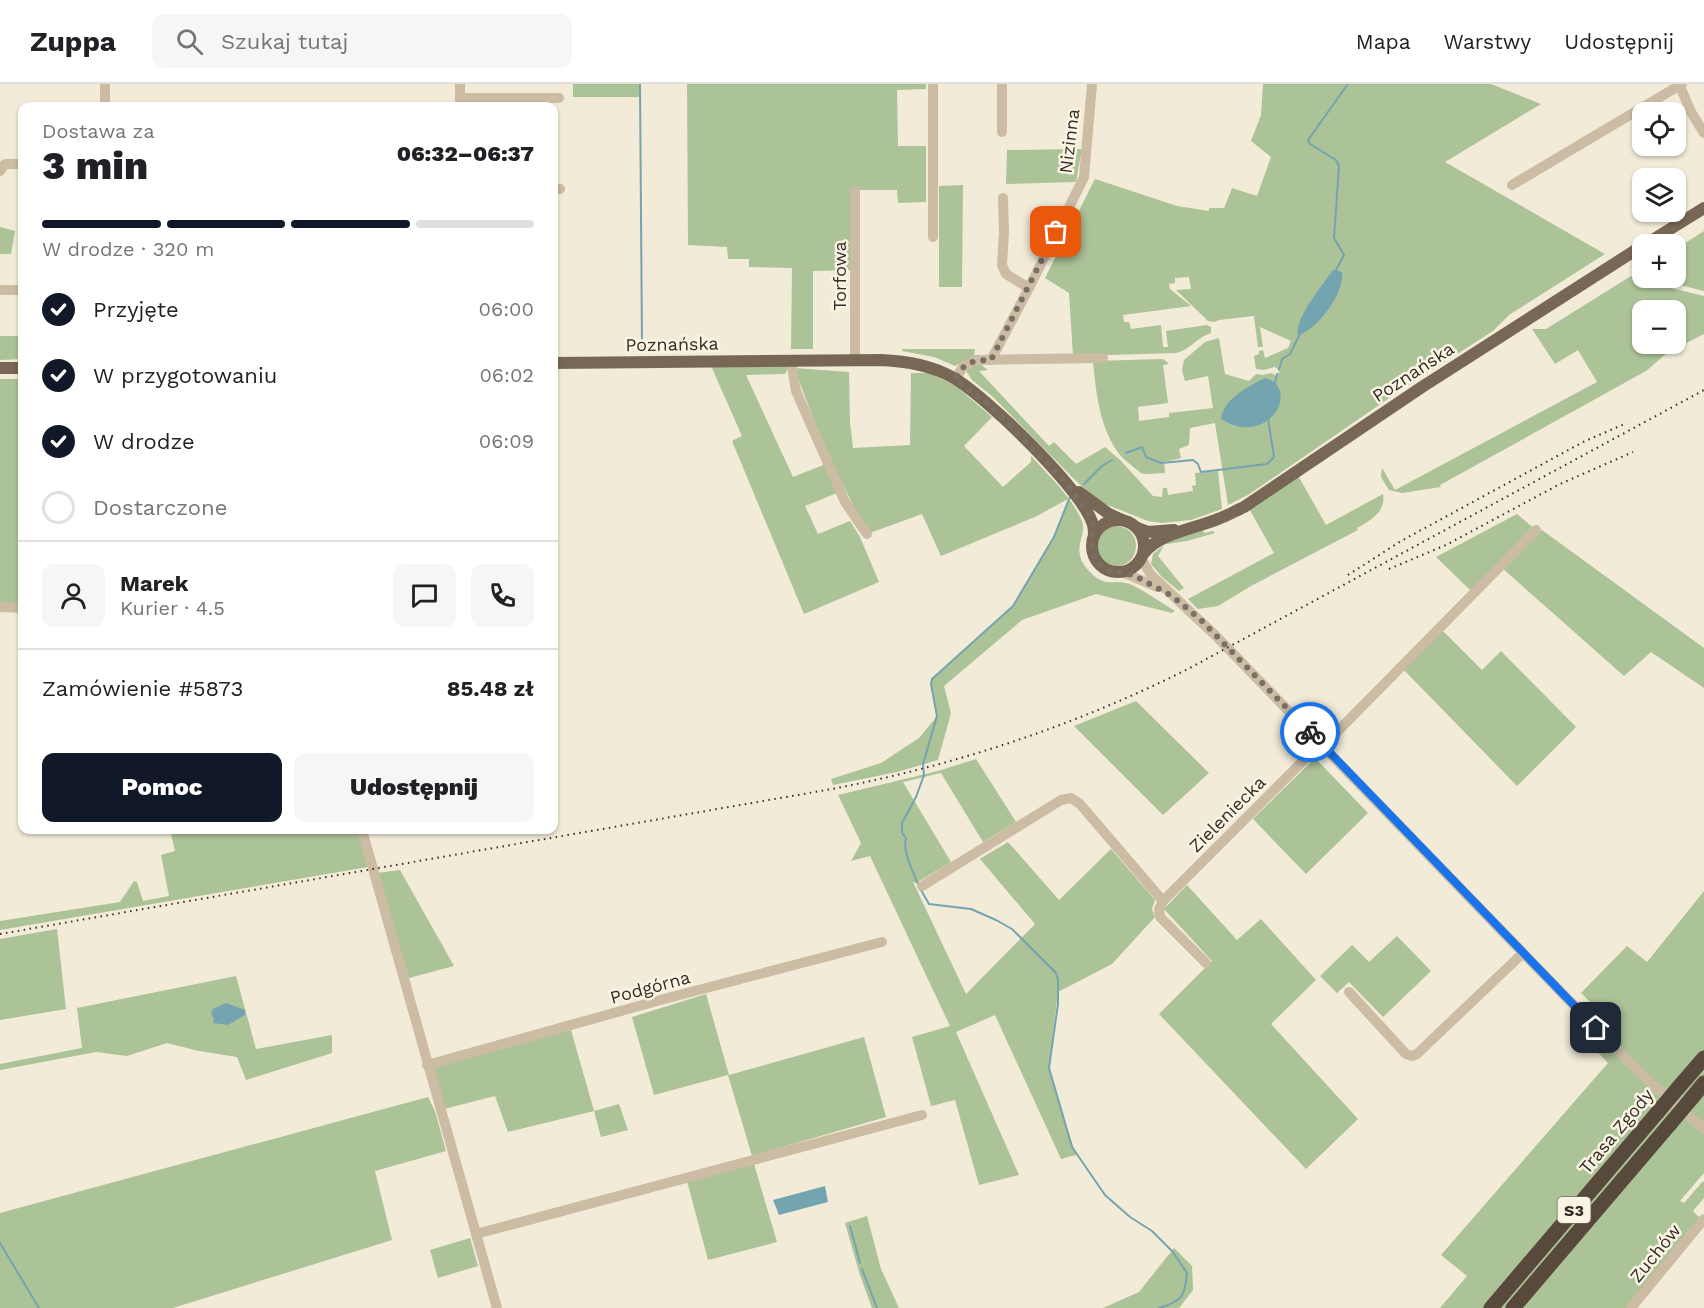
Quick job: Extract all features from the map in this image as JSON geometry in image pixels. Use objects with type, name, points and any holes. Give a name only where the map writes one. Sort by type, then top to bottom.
[{"type":"highway","name":"Trasa Zgody","points":[[1491,1308],[1704,1058]]},
{"type":"highway","name":"Trasa Zgody","points":[[1513,1308],[1704,1083]]},
{"type":"main road","name":"Poznańska","points":[[1662,234],[1704,208]]},
{"type":"main road","name":"Poznańska","points":[[1142,556],[1152,544],[1244,507],[1422,387],[1632,253]]},
{"type":"main road","name":"Poznańska","points":[[558,363],[889,360],[934,369],[975,392],[1065,482],[1087,512],[1093,524],[1094,536]]},
{"type":"main road","points":[[0,368],[18,368]]},
{"type":"main road","name":"Poznańska","points":[[1065,482],[1102,510],[1125,522]]},
{"type":"main road","points":[[1125,522],[1137,528],[1144,541],[1142,556],[1136,564],[1122,572],[1109,571],[1096,561],[1092,550],[1097,531],[1108,523],[1125,522]]},
{"type":"main road","name":"Poznańska","points":[[1137,528],[1148,532],[1202,525]]},
{"type":"street","points":[[105,84],[105,102]]},
{"type":"street","points":[[460,84],[460,102],[559,98]]},
{"type":"street","points":[[933,84],[933,237]]},
{"type":"street","points":[[1002,84],[1002,132]]},
{"type":"street","name":"Nizinna","points":[[991,360],[1084,177],[1092,84]]},
{"type":"street","points":[[1512,185],[1680,84],[1691,112],[1704,133]]},
{"type":"street","points":[[0,171],[5,164],[18,164]]},
{"type":"street","name":"Torfowa","points":[[855,191],[855,360]]},
{"type":"street","points":[[1003,198],[1002,264],[1006,274],[1029,288]]},
{"type":"street","points":[[0,290],[18,290]]},
{"type":"street","points":[[955,379],[966,363],[976,360],[1103,358]]},
{"type":"street","points":[[791,361],[796,391],[845,501],[867,534]]},
{"type":"street","name":"Zieleniecka","points":[[1163,901],[1332,737],[1536,530]]},
{"type":"street","points":[[1142,556],[1151,575],[1201,620],[1654,1086],[1704,1129]]},
{"type":"street","points":[[1122,572],[1147,581],[1172,596]]},
{"type":"street","points":[[0,607],[18,608]]},
{"type":"street","points":[[922,886],[1061,800],[1071,798],[1080,804],[1163,901],[1159,909],[1160,917],[1206,963]]},
{"type":"street","points":[[363,834],[497,1308]]},
{"type":"street","name":"Podgórna","points":[[427,1065],[664,999],[882,942]]},
{"type":"street","points":[[1348,992],[1406,1054],[1412,1056],[1417,1054],[1523,953]]},
{"type":"street","points":[[476,1234],[922,1115]]},
{"type":"street","name":"Zuchów","points":[[1631,1308],[1704,1218]]},
{"type":"green space","points":[[573,84],[641,84],[641,97],[573,97]]},
{"type":"green space","points":[[687,84],[926,84],[926,89],[897,90],[898,146],[926,146],[926,202],[898,203],[897,190],[851,190],[851,270],[813,271],[813,349],[791,349],[792,268],[749,267],[749,259],[728,259],[727,247],[688,245]]},
{"type":"green space","points":[[1263,84],[1491,84],[1541,104],[1445,162],[1605,254],[1509,315],[1493,331],[1401,390],[1248,495],[1228,505],[1215,423],[1190,428],[1189,445],[1179,449],[1181,458],[1164,461],[1165,473],[1141,473],[1119,454],[1106,430],[1097,396],[1093,361],[1163,359],[1169,364],[1163,365],[1168,403],[1138,407],[1139,421],[1169,417],[1169,413],[1213,408],[1208,376],[1185,381],[1182,370],[1184,360],[1205,342],[1219,338],[1225,374],[1249,381],[1256,374],[1272,373],[1276,376],[1280,371],[1275,367],[1264,370],[1256,369],[1254,356],[1263,350],[1265,358],[1288,348],[1291,341],[1260,327],[1263,347],[1258,347],[1254,316],[1208,321],[1176,290],[1191,289],[1189,277],[1175,278],[1175,283],[1169,284],[1170,289],[1191,306],[1123,315],[1124,322],[1129,322],[1131,329],[1161,325],[1163,347],[1168,347],[1166,331],[1207,325],[1211,327],[1211,333],[1176,353],[1073,356],[1069,293],[1045,278],[1095,179],[1177,206],[1209,211],[1209,208],[1224,208],[1232,188],[1257,196],[1271,157],[1251,141],[1261,115]]},
{"type":"green space","points":[[1082,149],[1076,182],[1006,184],[1007,150]]},
{"type":"green space","points":[[963,185],[962,287],[939,287],[939,186]]},
{"type":"green space","points":[[0,227],[15,231],[11,254],[0,254]]},
{"type":"green space","points":[[1704,231],[1704,291],[1686,286],[1686,243]]},
{"type":"green space","points":[[1631,276],[1632,288],[1671,288],[1704,296],[1704,334],[1686,343],[1686,300],[1632,300],[1632,354],[1666,354],[1646,371],[1440,485],[1441,487],[1402,493],[1389,490],[1381,477],[1382,468],[1395,490],[1597,382],[1578,350],[1555,364],[1532,329],[1546,329]]},
{"type":"green space","points":[[0,336],[18,336],[18,359],[0,360]]},
{"type":"green space","points":[[902,349],[975,349],[974,356],[955,366],[934,357],[902,351]]},
{"type":"green space","points":[[980,364],[988,370],[979,371],[1049,446],[1054,442],[1076,464],[1105,447],[1153,496],[1162,497],[1163,488],[1167,488],[1168,495],[1193,491],[1192,486],[1196,485],[1195,473],[1218,471],[1222,509],[1191,520],[1162,523],[1148,521],[1100,502],[1075,480],[993,397],[972,380],[967,369]]},
{"type":"green space","points":[[711,366],[789,366],[785,374],[746,375],[793,477],[826,464],[837,493],[805,506],[818,534],[850,521],[860,537],[879,582],[804,614],[732,441],[742,436]]},
{"type":"green space","points":[[794,368],[849,372],[853,448],[910,445],[911,373],[929,373],[956,386],[992,417],[964,446],[1003,487],[1031,462],[1031,456],[1072,503],[1082,521],[1080,557],[1090,572],[1106,582],[1132,585],[1175,611],[1172,613],[1096,594],[1022,620],[944,686],[951,713],[938,760],[897,772],[833,785],[831,779],[881,763],[919,738],[937,716],[932,679],[1013,606],[1053,537],[1068,499],[1037,516],[941,556],[922,514],[867,534],[824,446]]},
{"type":"green space","points":[[0,379],[18,379],[18,607],[0,607]]},
{"type":"green space","points":[[1296,472],[1326,525],[1383,494],[1380,511],[1357,528],[1358,530],[1251,586],[1218,606],[1198,609],[1188,599],[1274,553],[1247,505]]},
{"type":"green space","points":[[1517,514],[1536,530],[1474,591],[1469,589],[1436,557]]},
{"type":"green space","points":[[1116,526],[1130,532],[1136,546],[1130,560],[1116,566],[1102,560],[1096,546],[1102,532]]},
{"type":"green space","points":[[1203,530],[1204,533],[1213,531],[1215,533],[1187,541],[1167,544],[1166,542]]},
{"type":"green space","points":[[1542,530],[1704,648],[1704,688],[1651,652],[1624,676],[1501,567]]},
{"type":"green space","points":[[1164,545],[1158,556],[1184,588],[1179,591],[1151,564],[1153,554]]},
{"type":"green space","points":[[1443,631],[1482,670],[1501,651],[1576,727],[1517,786],[1404,670]]},
{"type":"green space","points":[[1136,701],[1209,773],[1163,815],[1074,726]]},
{"type":"green space","points":[[1315,758],[1368,813],[1306,874],[1253,819]]},
{"type":"green space","points":[[976,759],[1016,822],[983,842],[941,773],[903,782],[951,862],[916,883],[913,882],[966,994],[1035,924],[980,859],[1008,842],[1059,900],[1111,849],[1155,900],[1152,909],[1155,917],[1112,964],[1058,992],[1049,1068],[1076,1155],[1061,1159],[995,1015],[956,1032],[1019,1175],[979,1185],[955,1100],[931,1106],[912,1037],[950,1026],[870,856],[851,861],[861,843],[838,795],[938,771]]},
{"type":"green space","points":[[171,834],[360,834],[368,867],[0,930],[0,921],[120,902],[134,881],[137,882],[143,901],[169,896],[161,855],[175,851]]},
{"type":"green space","points":[[400,870],[454,966],[409,978],[377,873]]},
{"type":"green space","points":[[1187,885],[1237,940],[1261,919],[1316,980],[1271,1024],[1358,1119],[1306,1169],[1159,1014],[1212,961],[1164,909]]},
{"type":"green space","points":[[1704,891],[1704,1173],[1680,1201],[1684,1203],[1703,1181],[1704,1198],[1693,1211],[1700,1218],[1630,1308],[1440,1308],[1467,1276],[1441,1255],[1608,1063],[1588,1042],[1608,1020],[1581,993],[1627,946],[1647,962]]},
{"type":"green space","points":[[57,929],[66,1009],[0,1020],[0,939]]},
{"type":"green space","points":[[1397,936],[1431,971],[1383,1017],[1349,982],[1337,993],[1320,976],[1352,945],[1369,962]]},
{"type":"green space","points":[[236,976],[256,1049],[332,1035],[332,1053],[246,1080],[237,1057],[167,1043],[127,1056],[96,1052],[0,1070],[0,1064],[82,1048],[77,1008]]},
{"type":"green space","points":[[706,994],[729,1075],[864,1037],[886,1117],[752,1156],[728,1075],[654,1095],[632,1017]]},
{"type":"green space","points":[[571,1030],[594,1111],[508,1132],[495,1096],[444,1109],[432,1067]]},
{"type":"green space","points":[[428,1097],[435,1111],[446,1151],[375,1171],[392,1240],[173,1308],[0,1308],[0,1213]]},
{"type":"green space","points":[[619,1104],[628,1130],[601,1137],[594,1111]]},
{"type":"green space","points":[[754,1164],[777,1242],[708,1260],[687,1181]]},
{"type":"green space","points":[[867,1216],[881,1269],[899,1308],[872,1308],[860,1275],[845,1223]]},
{"type":"green space","points":[[470,1238],[478,1266],[438,1278],[430,1250]]},
{"type":"green space","points":[[1174,1248],[1192,1266],[1193,1290],[1179,1308],[1103,1308],[1139,1292]]},
{"type":"water","points":[[1333,270],[1342,272],[1342,281],[1334,300],[1313,326],[1298,335],[1298,328],[1305,311]]},
{"type":"water","points":[[1265,378],[1276,384],[1280,393],[1280,403],[1274,414],[1265,422],[1253,427],[1238,426],[1221,419],[1226,405],[1232,399]]},
{"type":"water","points":[[226,1003],[245,1010],[245,1015],[228,1025],[213,1023],[211,1013],[213,1009]]},
{"type":"water","points":[[825,1186],[828,1202],[779,1215],[773,1200]]},
{"type":"waterway","points":[[640,84],[642,346]]},
{"type":"waterway","points":[[1335,272],[1344,255],[1334,238],[1339,166],[1336,160],[1310,144],[1308,140],[1348,84]]},
{"type":"waterway","points":[[1279,370],[1282,359],[1290,354],[1301,332]]},
{"type":"waterway","points":[[1275,383],[1277,374]]},
{"type":"waterway","points":[[1126,453],[1142,447],[1146,457],[1161,463],[1193,460],[1198,464],[1201,472],[1267,464],[1274,457],[1268,418]]},
{"type":"waterway","points":[[1084,484],[1102,466],[1112,460]]},
{"type":"waterway","points":[[918,884],[907,855],[902,823],[916,797],[924,775],[923,764],[937,716],[932,679],[1013,606],[1054,537],[1070,497]]},
{"type":"waterway","points":[[921,890],[929,904],[971,909],[1012,929],[1056,973],[1058,1004],[1049,1068],[1072,1147],[1105,1195],[1130,1217],[1152,1231],[1172,1251],[1187,1273],[1181,1297],[1159,1308]]},
{"type":"waterway","points":[[850,1226],[860,1263]]},
{"type":"waterway","points":[[0,1243],[39,1308]]},
{"type":"waterway","points":[[862,1269],[877,1308]]},
{"type":"railway","points":[[0,934],[832,789],[969,756],[1058,726],[1145,690],[1188,669],[1704,390]]},
{"type":"railway","points":[[1348,575],[1401,541],[1585,441],[1627,423]]},
{"type":"railway","points":[[1389,569],[1446,545],[1560,484],[1633,452]]},
{"type":"way so far","points":[[1056,232],[991,360],[966,363],[955,379],[982,398],[1065,482],[1093,524],[1092,550],[1096,561],[1101,566],[1109,571],[1122,572],[1147,581],[1172,596],[1201,620],[1310,732]]},
{"type":"route","points":[[1310,732],[1596,1028]]}]
